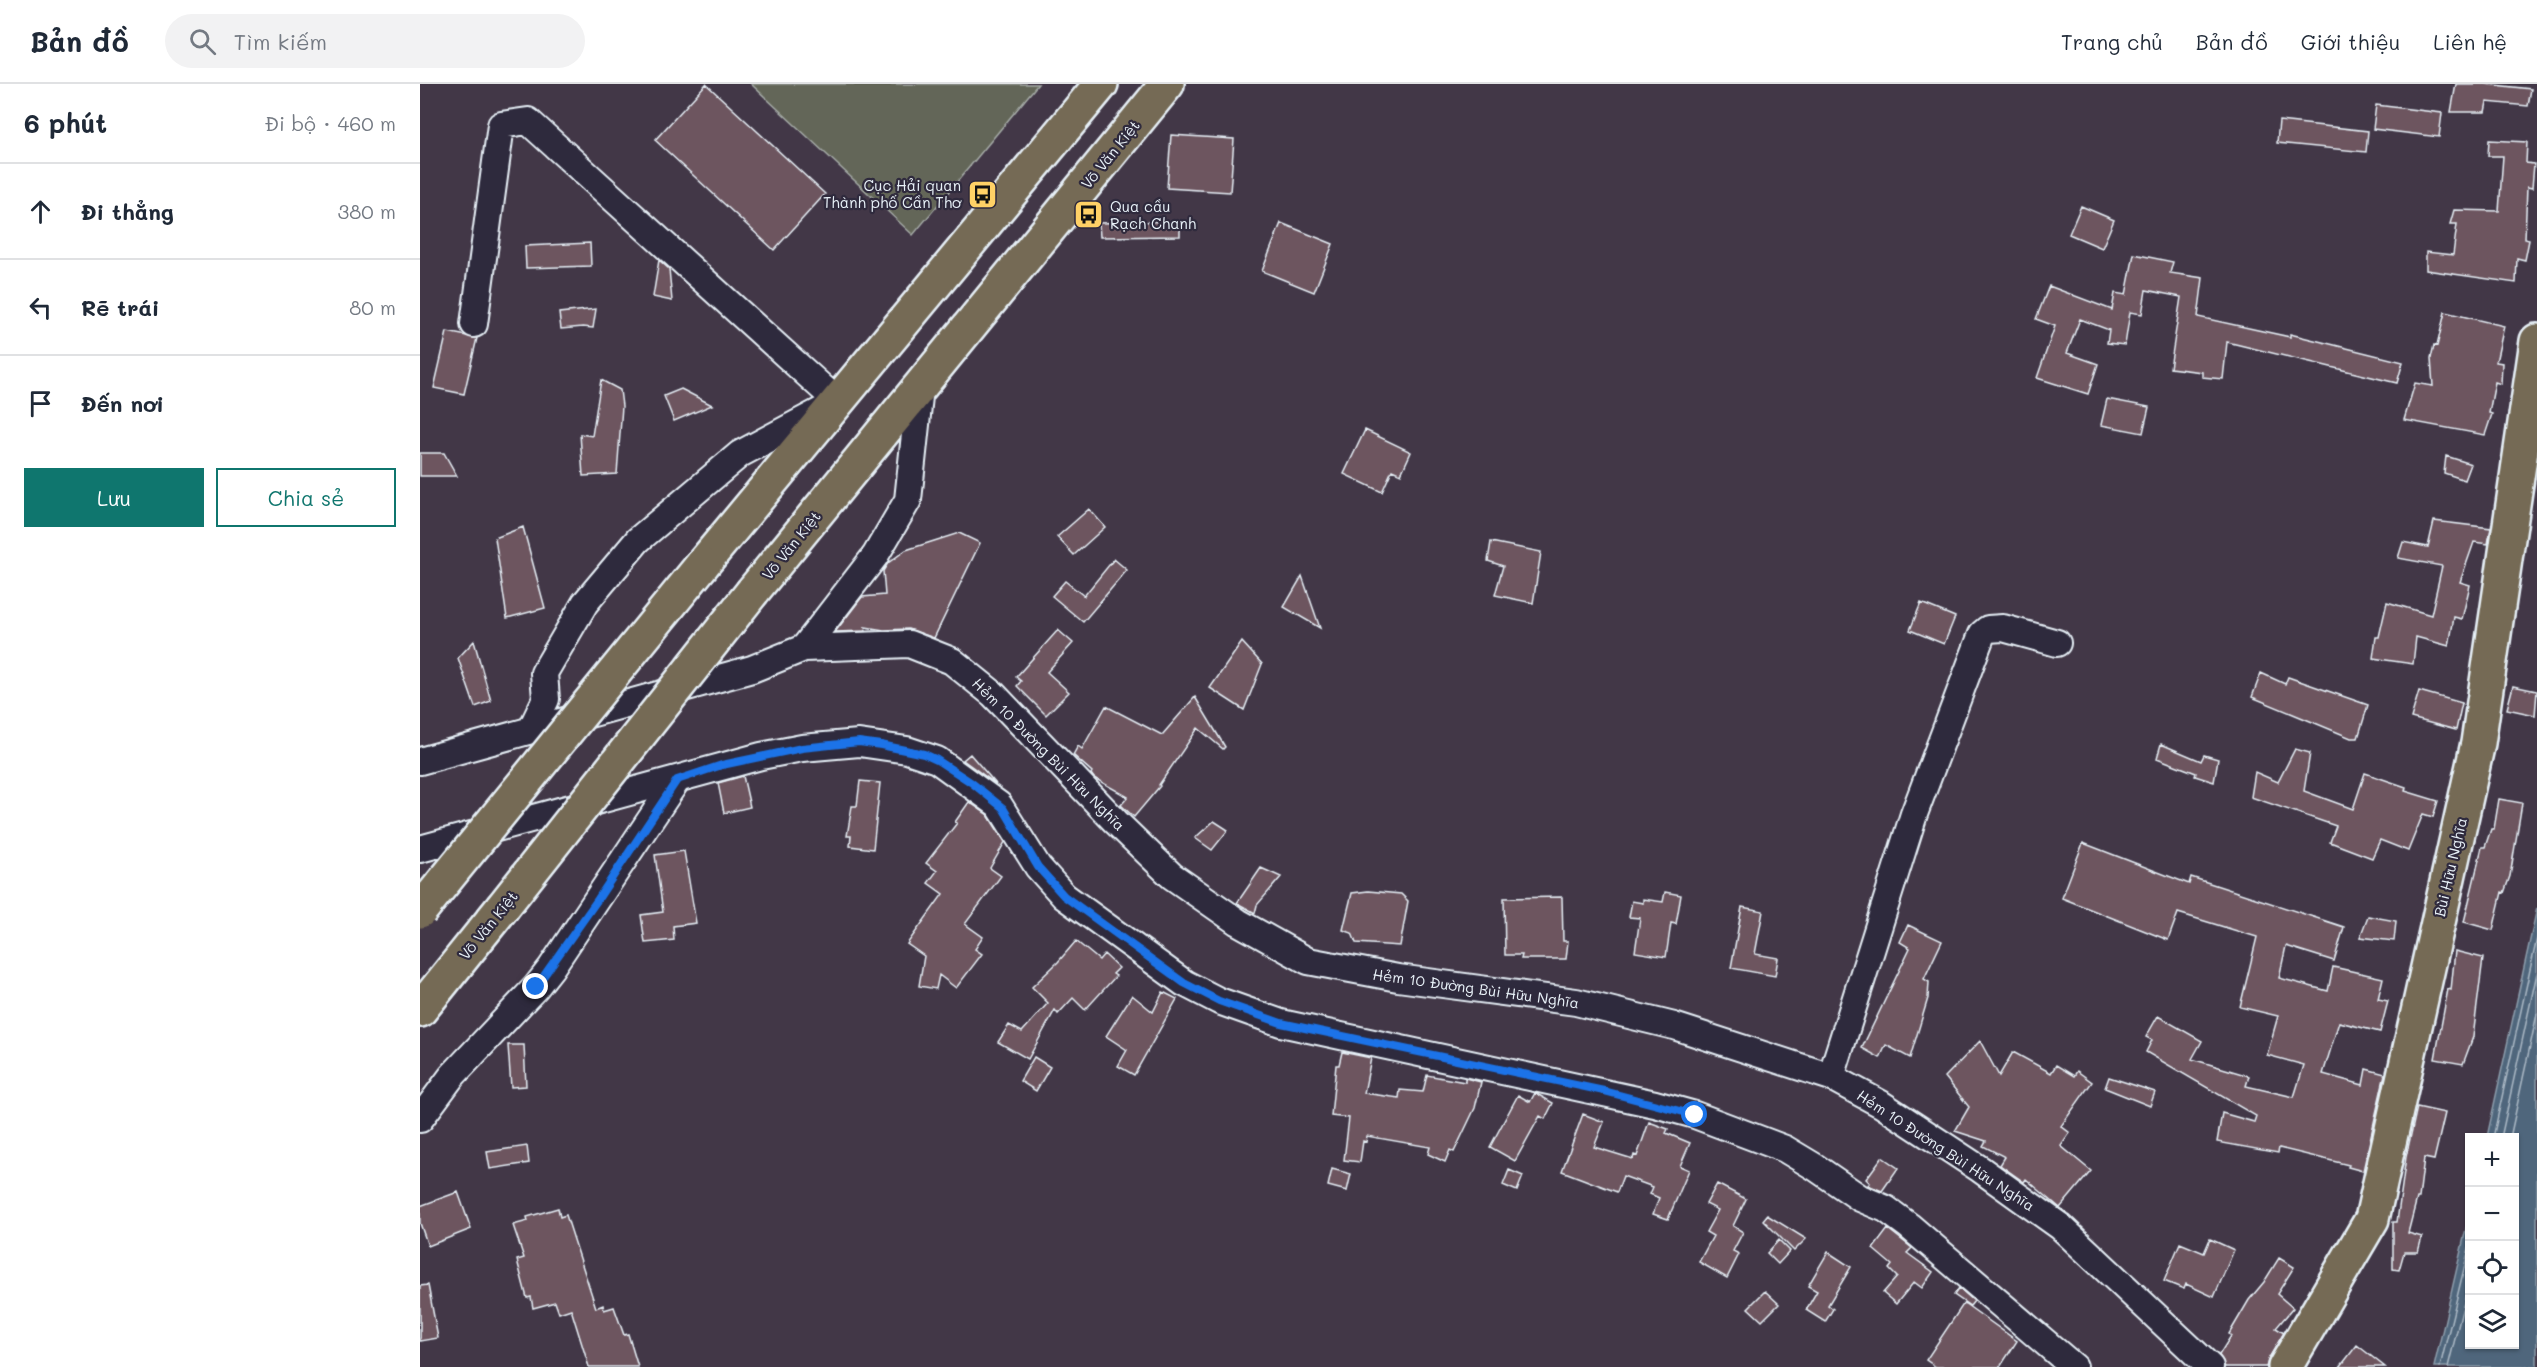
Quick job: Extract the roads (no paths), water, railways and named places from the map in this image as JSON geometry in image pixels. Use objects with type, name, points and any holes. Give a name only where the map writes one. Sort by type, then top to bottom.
[{"type":"main road","points":[[420,911],[702,565],[1101,84]]},
{"type":"main road","name":"Võ Văn Kiệt","points":[[420,1010],[753,591],[1167,84]]},
{"type":"main road","name":"Bùi Hữu Nghĩa","points":[[2285,1367],[2372,1219],[2478,743],[2537,341]]},
{"type":"street","points":[[474,324],[501,125],[528,121],[838,402],[740,454],[638,540],[585,603],[544,673],[546,699],[531,730]]},
{"type":"street","points":[[804,648],[874,556],[908,500],[920,387]]},
{"type":"street","points":[[1832,1077],[1914,814],[1982,634],[1988,629],[2003,628],[2057,643]]},
{"type":"street","name":"Hẻm 10 Đường Bùi Hữu Nghĩa","points":[[420,761],[752,669],[804,648],[909,644],[952,661],[993,694],[1116,822],[1172,876],[1238,922],[1308,961],[1398,978],[1576,1002],[1674,1026],[1832,1077],[1881,1104],[2061,1227],[2210,1367]]},
{"type":"street","points":[[420,849],[761,756],[835,744],[881,745],[924,754],[956,772],[1003,808],[1038,867],[1064,896],[1184,983],[1219,1001],[1281,1023],[1655,1104],[1695,1115],[1785,1149],[1860,1198],[1897,1216],[2074,1367]]},
{"type":"street","points":[[420,1119],[452,1076],[551,968],[677,780]]},
{"type":"water","points":[[2537,908],[2537,1367],[2434,1367],[2465,1233],[2465,1349],[2519,1349],[2519,1133],[2488,1133]]},
{"type":"place","name":"Cục Hải quan Thành phố Cần Thơ","points":[[982,194]]},
{"type":"place","name":"Qua cầu Rạch Chanh","points":[[1089,215]]}]
